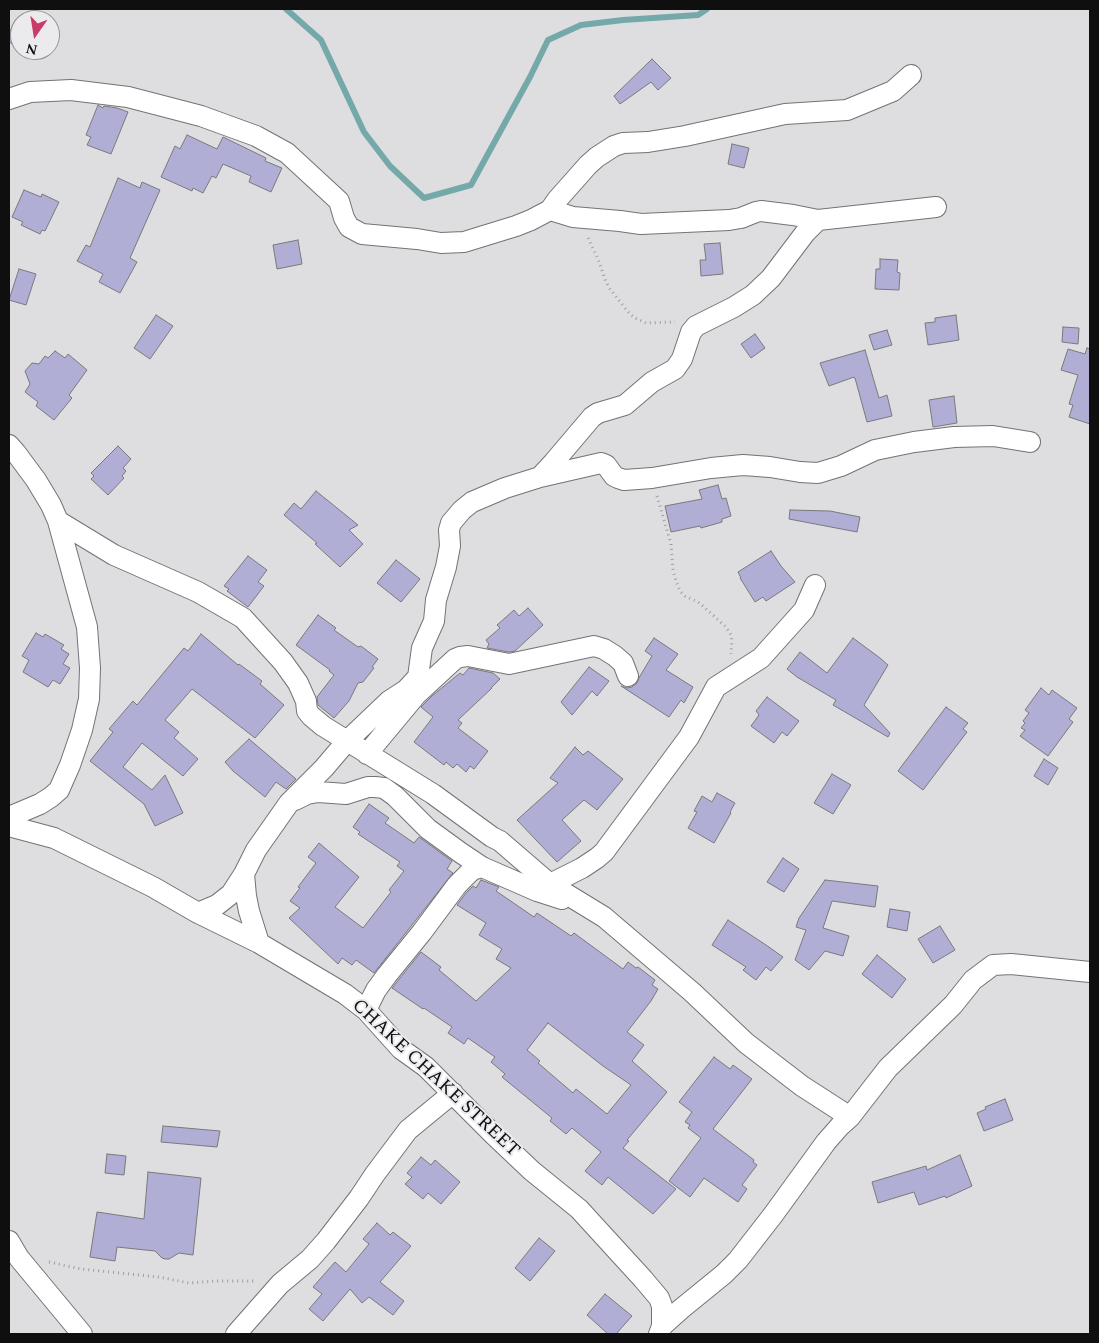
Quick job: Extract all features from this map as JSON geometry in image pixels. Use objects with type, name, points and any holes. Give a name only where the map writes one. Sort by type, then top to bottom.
[{"type":"street","points":[[9,99],[30,92],[71,90],[128,97],[201,116],[256,136],[287,153],[339,201],[349,227],[362,234],[417,239],[441,244],[464,242],[516,226],[550,210],[588,165],[614,146],[623,143],[648,142],[686,136],[785,114],[847,110],[893,91],[912,75]]},
{"type":"street","points":[[550,210],[573,217],[651,224],[729,220],[756,212],[793,215],[818,220],[936,207]]},
{"type":"street","points":[[540,477],[592,417],[625,405],[652,382],[675,369],[682,359],[688,337],[696,326],[734,307],[754,294],[771,278],[805,233],[818,220]]},
{"type":"street","points":[[417,685],[422,648],[434,621],[436,600],[446,567],[450,546],[449,530],[451,523],[472,502],[505,488],[540,477],[601,463],[606,465],[610,472],[618,478],[624,480],[652,478],[711,468],[743,465],[818,473],[840,466],[875,450],[914,442],[954,437],[993,436],[1030,442]]},
{"type":"street","points":[[9,445],[36,480],[58,522],[88,627],[90,668],[88,698],[82,730],[59,790],[40,804],[9,816]]},
{"type":"street","points":[[58,522],[114,554],[198,592],[243,618],[273,650],[298,683],[306,700],[307,711],[322,726],[433,794],[500,841],[550,884],[604,917],[692,992],[746,1043],[802,1086],[850,1117]]},
{"type":"street","points":[[550,884],[582,868],[604,852],[689,737],[716,687],[761,658],[804,610],[815,585]]},
{"type":"street","points":[[367,754],[417,685],[442,671],[460,657],[468,656],[509,664],[594,646],[610,652],[624,663],[628,676]]},
{"type":"street","points":[[198,913],[217,905],[231,894],[256,850],[289,803],[324,768],[347,741],[416,680],[417,685]]},
{"type":"street","points":[[289,803],[307,794],[318,792],[346,794],[368,787],[384,788],[395,796],[428,829],[482,867],[537,891],[590,908]]},
{"type":"street","name":"CHAKE CHAKE STREET","points":[[9,826],[54,838],[153,888],[259,943],[345,994],[366,1010],[401,1049],[426,1067],[532,1171],[579,1209],[659,1298],[662,1306],[661,1330]]},
{"type":"street","points":[[366,1010],[376,990],[457,885],[472,870],[482,867]]},
{"type":"street","points":[[244,874],[249,911],[259,943]]},
{"type":"street","points":[[661,1330],[681,1309],[738,1260],[826,1142],[850,1117],[888,1068],[953,1005],[974,980],[993,965],[1010,964],[1090,972]]},
{"type":"street","points":[[236,1334],[280,1284],[310,1259],[326,1241],[408,1130],[453,1093]]},
{"type":"street","points":[[14,1250],[82,1334]]},
{"type":"path","points":[[573,217],[591,243],[610,289],[635,318],[646,323],[676,322],[696,326]]},
{"type":"path","points":[[652,478],[671,544],[673,570],[680,591],[685,596],[698,602],[726,627],[732,641],[730,654]]},
{"type":"path","points":[[14,1250],[53,1263],[81,1269],[159,1277],[189,1283],[247,1281],[280,1284]]},
{"type":"building","points":[[652,59],[671,78],[658,90],[651,82],[620,104],[614,96]]},
{"type":"building","points":[[98,105],[103,108],[104,106],[117,108],[128,112],[111,154],[87,145],[91,137],[86,135]]},
{"type":"building","points":[[187,135],[217,149],[223,137],[266,158],[265,161],[282,168],[271,192],[249,182],[251,176],[223,164],[216,178],[212,176],[203,193],[193,188],[192,191],[161,177],[175,146],[180,149]]},
{"type":"building","points":[[732,144],[749,148],[744,168],[728,164]]},
{"type":"building","points":[[118,178],[140,188],[142,182],[160,190],[130,258],[137,262],[120,293],[99,282],[103,274],[77,261],[86,245],[90,247]]},
{"type":"building","points":[[24,190],[41,197],[42,194],[59,202],[45,231],[42,230],[40,234],[21,225],[23,222],[12,217]]},
{"type":"building","points":[[298,240],[302,264],[277,269],[273,245]]},
{"type":"building","points":[[720,243],[723,274],[701,276],[700,260],[706,260],[704,244]]},
{"type":"building","points":[[880,259],[898,260],[897,272],[900,273],[899,290],[875,289],[876,269],[880,269]]},
{"type":"building","points":[[19,269],[36,274],[26,305],[9,300]]},
{"type":"building","points":[[156,315],[173,326],[150,359],[134,348]]},
{"type":"building","points":[[956,315],[959,340],[928,345],[925,323],[935,322],[935,318]]},
{"type":"building","points":[[1063,327],[1079,328],[1078,344],[1062,342]]},
{"type":"building","points":[[887,330],[892,345],[874,350],[869,335]]},
{"type":"building","points":[[755,334],[765,348],[751,358],[741,344]]},
{"type":"building","points":[[1087,348],[1090,349],[1090,424],[1069,417],[1073,405],[1069,404],[1078,375],[1061,370],[1068,349],[1085,354]]},
{"type":"building","points":[[865,350],[879,398],[887,395],[892,416],[867,422],[855,378],[829,386],[820,363]]},
{"type":"building","points":[[55,351],[65,358],[68,354],[87,370],[69,395],[72,398],[54,420],[36,406],[38,402],[25,392],[30,384],[25,371],[32,363],[39,364],[45,356],[48,358]]},
{"type":"building","points":[[954,396],[957,423],[933,427],[929,400]]},
{"type":"building","points":[[118,446],[131,459],[123,468],[126,471],[122,476],[124,478],[108,495],[91,479],[94,476],[91,473]]},
{"type":"building","points":[[718,485],[722,499],[726,498],[731,516],[722,519],[722,522],[701,528],[700,526],[671,532],[665,506],[702,499],[699,490]]},
{"type":"building","points":[[316,491],[358,525],[349,530],[363,544],[340,567],[315,544],[317,543],[284,515],[294,503],[301,509]]},
{"type":"building","points":[[790,510],[830,511],[860,517],[857,532],[789,519]]},
{"type":"building","points":[[771,551],[795,582],[766,601],[763,597],[755,602],[738,572]]},
{"type":"building","points":[[248,556],[267,570],[258,582],[264,586],[248,607],[227,591],[229,589],[224,586]]},
{"type":"building","points":[[396,560],[420,579],[401,602],[377,583]]},
{"type":"building","points":[[528,608],[543,625],[515,651],[509,652],[487,648],[489,644],[486,640],[500,628],[497,625],[514,610],[519,616]]},
{"type":"building","points":[[318,615],[336,628],[334,630],[378,659],[372,667],[374,668],[363,682],[358,683],[349,701],[334,718],[318,705],[317,697],[334,675],[296,645]]},
{"type":"building","points":[[36,633],[43,637],[45,634],[64,645],[61,649],[69,654],[63,664],[70,668],[60,684],[53,680],[48,687],[23,672],[29,660],[22,656]]},
{"type":"building","points":[[201,634],[238,665],[262,681],[260,684],[284,705],[255,738],[192,689],[165,720],[179,732],[174,738],[198,759],[183,776],[142,743],[123,767],[152,790],[165,775],[183,813],[155,826],[144,804],[90,761],[113,732],[109,729],[133,701],[137,705],[184,648],[188,651]]},
{"type":"building","points":[[654,638],[678,654],[666,670],[693,687],[684,703],[681,700],[669,717],[621,686],[627,688],[637,683],[652,656],[645,651]]},
{"type":"building","points":[[853,638],[888,665],[864,705],[890,733],[888,737],[833,705],[836,700],[787,669],[800,652],[827,673]]},
{"type":"building","points":[[589,667],[609,681],[597,696],[592,691],[572,715],[561,702]]},
{"type":"building","points":[[469,668],[493,673],[500,679],[458,720],[462,723],[458,728],[488,751],[474,769],[470,766],[466,772],[457,764],[453,768],[446,762],[444,765],[414,742],[433,717],[421,707],[460,673],[463,675]]},
{"type":"building","points":[[1041,688],[1049,695],[1052,690],[1077,708],[1069,719],[1073,722],[1048,756],[1020,736],[1025,730],[1021,728],[1025,723],[1023,721],[1029,713],[1025,710]]},
{"type":"building","points":[[767,697],[799,721],[787,736],[782,732],[774,743],[751,726],[759,715],[756,711]]},
{"type":"building","points":[[946,707],[968,723],[963,729],[967,732],[923,790],[898,771]]},
{"type":"building","points":[[249,739],[296,779],[286,789],[276,782],[265,797],[233,771],[225,762]]},
{"type":"building","points":[[575,747],[583,755],[588,751],[623,779],[597,810],[584,800],[562,820],[581,841],[557,862],[517,820],[558,783],[550,778]]},
{"type":"building","points":[[1044,759],[1058,768],[1048,785],[1034,776]]},
{"type":"building","points":[[832,774],[851,785],[833,814],[814,803]]},
{"type":"building","points":[[717,793],[735,803],[714,843],[688,828],[697,812],[694,811],[702,796],[712,802]]},
{"type":"building","points":[[369,804],[389,818],[385,823],[414,843],[419,837],[452,861],[447,869],[453,873],[374,973],[356,960],[352,965],[342,958],[338,964],[289,918],[300,908],[290,901],[316,863],[308,857],[319,843],[359,877],[335,907],[363,928],[391,892],[389,890],[404,871],[397,866],[400,862],[358,834],[360,832],[353,827]]},
{"type":"building","points":[[783,858],[799,869],[784,892],[767,882]]},
{"type":"building","points":[[481,880],[499,887],[496,891],[534,917],[537,913],[571,936],[574,933],[623,969],[628,962],[655,980],[652,985],[658,989],[627,1032],[644,1045],[632,1061],[667,1092],[627,1140],[629,1141],[623,1148],[676,1189],[653,1214],[608,1177],[602,1185],[585,1171],[601,1152],[572,1128],[566,1134],[550,1121],[552,1118],[502,1077],[505,1074],[491,1062],[495,1057],[468,1038],[464,1044],[448,1033],[452,1027],[392,988],[421,952],[441,967],[439,970],[476,1001],[511,968],[496,959],[502,949],[479,935],[486,923],[457,905],[473,886],[476,888]],"holes":[[[548,1023],[603,1066],[631,1085],[607,1114],[576,1089],[573,1093],[538,1063],[540,1061],[527,1050]]]},
{"type":"building","points":[[825,880],[878,886],[875,907],[832,901],[823,928],[849,936],[843,956],[825,951],[809,970],[795,960],[806,930],[796,927],[799,918]]},
{"type":"building","points":[[890,909],[910,912],[907,931],[887,927]]},
{"type":"building","points":[[728,920],[783,957],[771,971],[766,967],[756,980],[743,970],[746,967],[712,945]]},
{"type":"building","points":[[940,926],[955,950],[933,963],[918,939]]},
{"type":"building","points":[[877,955],[906,979],[892,998],[862,974]]},
{"type":"building","points":[[714,1057],[730,1069],[733,1065],[752,1079],[713,1129],[754,1160],[753,1162],[757,1165],[742,1185],[747,1189],[738,1202],[704,1178],[690,1197],[669,1181],[701,1138],[688,1128],[690,1125],[685,1122],[692,1112],[679,1102]]},
{"type":"building","points":[[1005,1099],[1013,1120],[984,1131],[977,1113],[986,1109],[985,1107]]},
{"type":"building","points":[[163,1126],[220,1131],[217,1147],[161,1142]]},
{"type":"building","points":[[107,1154],[126,1156],[124,1175],[105,1173]]},
{"type":"building","points":[[960,1155],[972,1186],[946,1198],[945,1196],[919,1205],[914,1192],[878,1203],[872,1182],[926,1166],[927,1170]]},
{"type":"building","points":[[421,1157],[431,1165],[435,1160],[460,1182],[441,1204],[428,1193],[423,1199],[405,1184],[412,1177],[407,1173]]},
{"type":"building","points":[[148,1172],[201,1178],[193,1255],[179,1253],[169,1259],[165,1259],[155,1251],[117,1247],[115,1261],[90,1257],[97,1212],[144,1219]]},
{"type":"building","points":[[377,1223],[390,1235],[393,1232],[411,1246],[380,1282],[404,1301],[393,1315],[369,1297],[362,1303],[350,1289],[323,1321],[309,1309],[322,1294],[313,1287],[335,1262],[346,1272],[369,1244],[363,1239]]},
{"type":"building","points":[[539,1238],[555,1251],[530,1281],[515,1268]]},
{"type":"building","points":[[605,1294],[632,1316],[616,1334],[608,1334],[587,1315]]},
{"type":"waterway","points":[[286,9],[321,40],[364,132],[390,166],[424,198],[471,185],[548,40],[581,25],[698,15],[707,9]]}]
